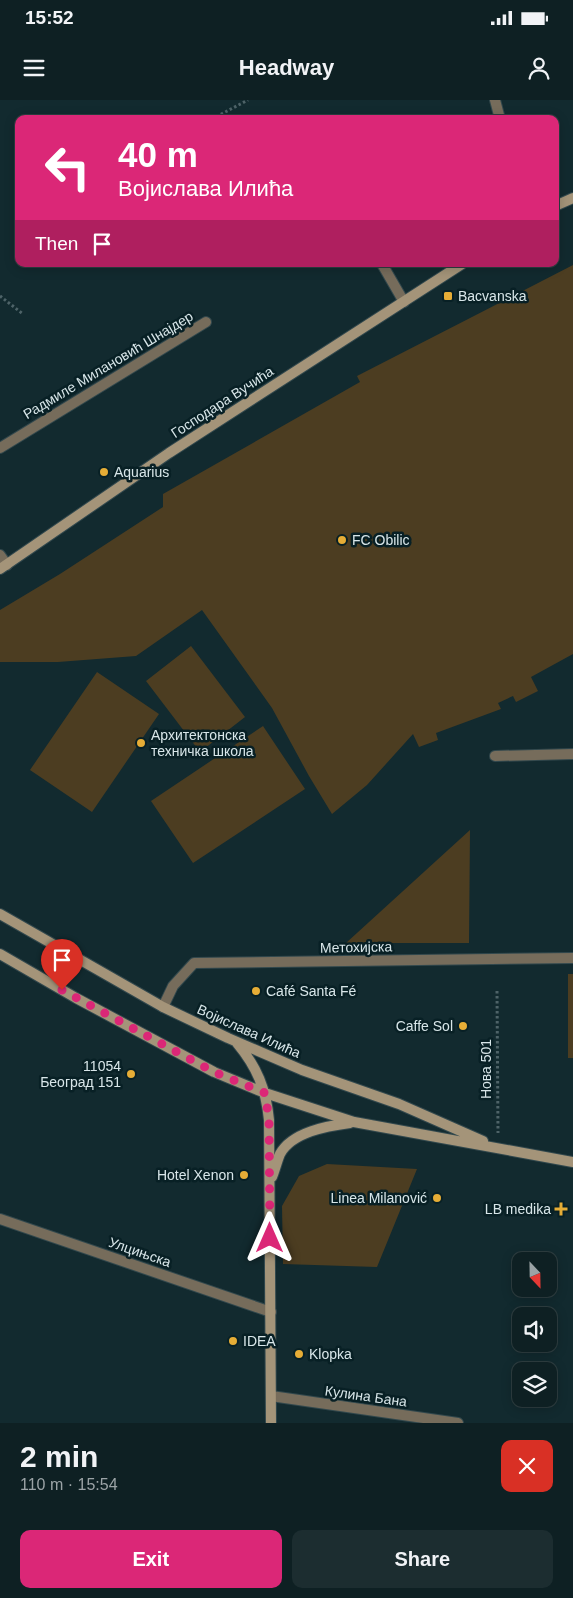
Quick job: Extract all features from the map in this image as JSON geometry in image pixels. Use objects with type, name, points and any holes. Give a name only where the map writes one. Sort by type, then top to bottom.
[{"type":"main road","points":[[559,204],[573,198]]},
{"type":"main road","name":"Господара Вучића","points":[[3,567],[169,453],[457,267]]},
{"type":"main road","name":"Војислава Илића","points":[[0,914],[163,1007],[302,1070],[399,1104],[498,1147]]},
{"type":"main road","name":"Војислава Илића","points":[[0,954],[76,998],[206,1067],[265,1093],[354,1122],[573,1162]]},
{"type":"main road","points":[[235,1040],[248,1056],[265,1093],[269,1120],[271,1423]]},
{"type":"main road","points":[[270,1182],[281,1153],[297,1137],[323,1128],[354,1122]]},
{"type":"street","points":[[495,100],[499,115]]},
{"type":"street","points":[[384,267],[404,302]]},
{"type":"street","name":"Радмиле Милановић Шнајдер","points":[[0,448],[206,322]]},
{"type":"street","points":[[0,555],[3,567]]},
{"type":"street","points":[[495,756],[573,754]]},
{"type":"street","name":"Метохијска","points":[[163,1007],[173,986],[194,963],[573,958]]},
{"type":"street","name":"Улцињска","points":[[0,1219],[271,1312]]},
{"type":"street","name":"Кулина Бана","points":[[271,1396],[458,1423]]},
{"type":"path","points":[[220,115],[248,100]]},
{"type":"path","points":[[0,296],[23,314]]},
{"type":"path","name":"Нова 501","points":[[497,991],[498,1147]]},
{"type":"shaded area","name":"FC Obilic","points":[[573,265],[573,654],[531,677],[538,691],[516,702],[513,696],[498,703],[501,709],[436,733],[438,740],[419,747],[413,734],[367,785],[332,814],[272,708],[202,610],[136,656],[58,662],[0,662],[0,610],[60,574],[163,507],[163,494],[360,382],[357,376]]},
{"type":"shaded area","points":[[191,646],[245,717],[200,752],[146,681]]},
{"type":"shaded area","points":[[97,672],[159,714],[92,812],[30,770]]},
{"type":"shaded area","points":[[263,726],[305,789],[193,863],[151,801]]},
{"type":"shaded area","points":[[470,830],[469,943],[346,943]]},
{"type":"shaded area","points":[[568,974],[573,974],[573,1058],[568,1058]]},
{"type":"shaded area","points":[[327,1164],[417,1169],[377,1267],[283,1264],[282,1206],[299,1176]]},
{"type":"place","name":"Bacvanska","points":[[448,296]]},
{"type":"place","name":"Aquarius","points":[[104,472]]},
{"type":"place","name":"FC Obilic","points":[[342,540]]},
{"type":"place","name":"Архитектонска техничка школа","points":[[141,743]]},
{"type":"place","name":"Café Santa Fé","points":[[256,991]]},
{"type":"place","name":"Caffe Sol","points":[[463,1026]]},
{"type":"place","name":"11054 Београд 151","points":[[131,1074]]},
{"type":"place","name":"Hotel Xenon","points":[[244,1175]]},
{"type":"place","name":"Linea Milanović","points":[[437,1198]]},
{"type":"place","name":"LB medika","points":[[561,1209]]},
{"type":"place","name":"IDEA","points":[[233,1341]]},
{"type":"place","name":"Klopka","points":[[299,1354]]},
{"type":"route","points":[[62,990],[214,1072],[265,1093],[269,1120],[270,1238]]}]
